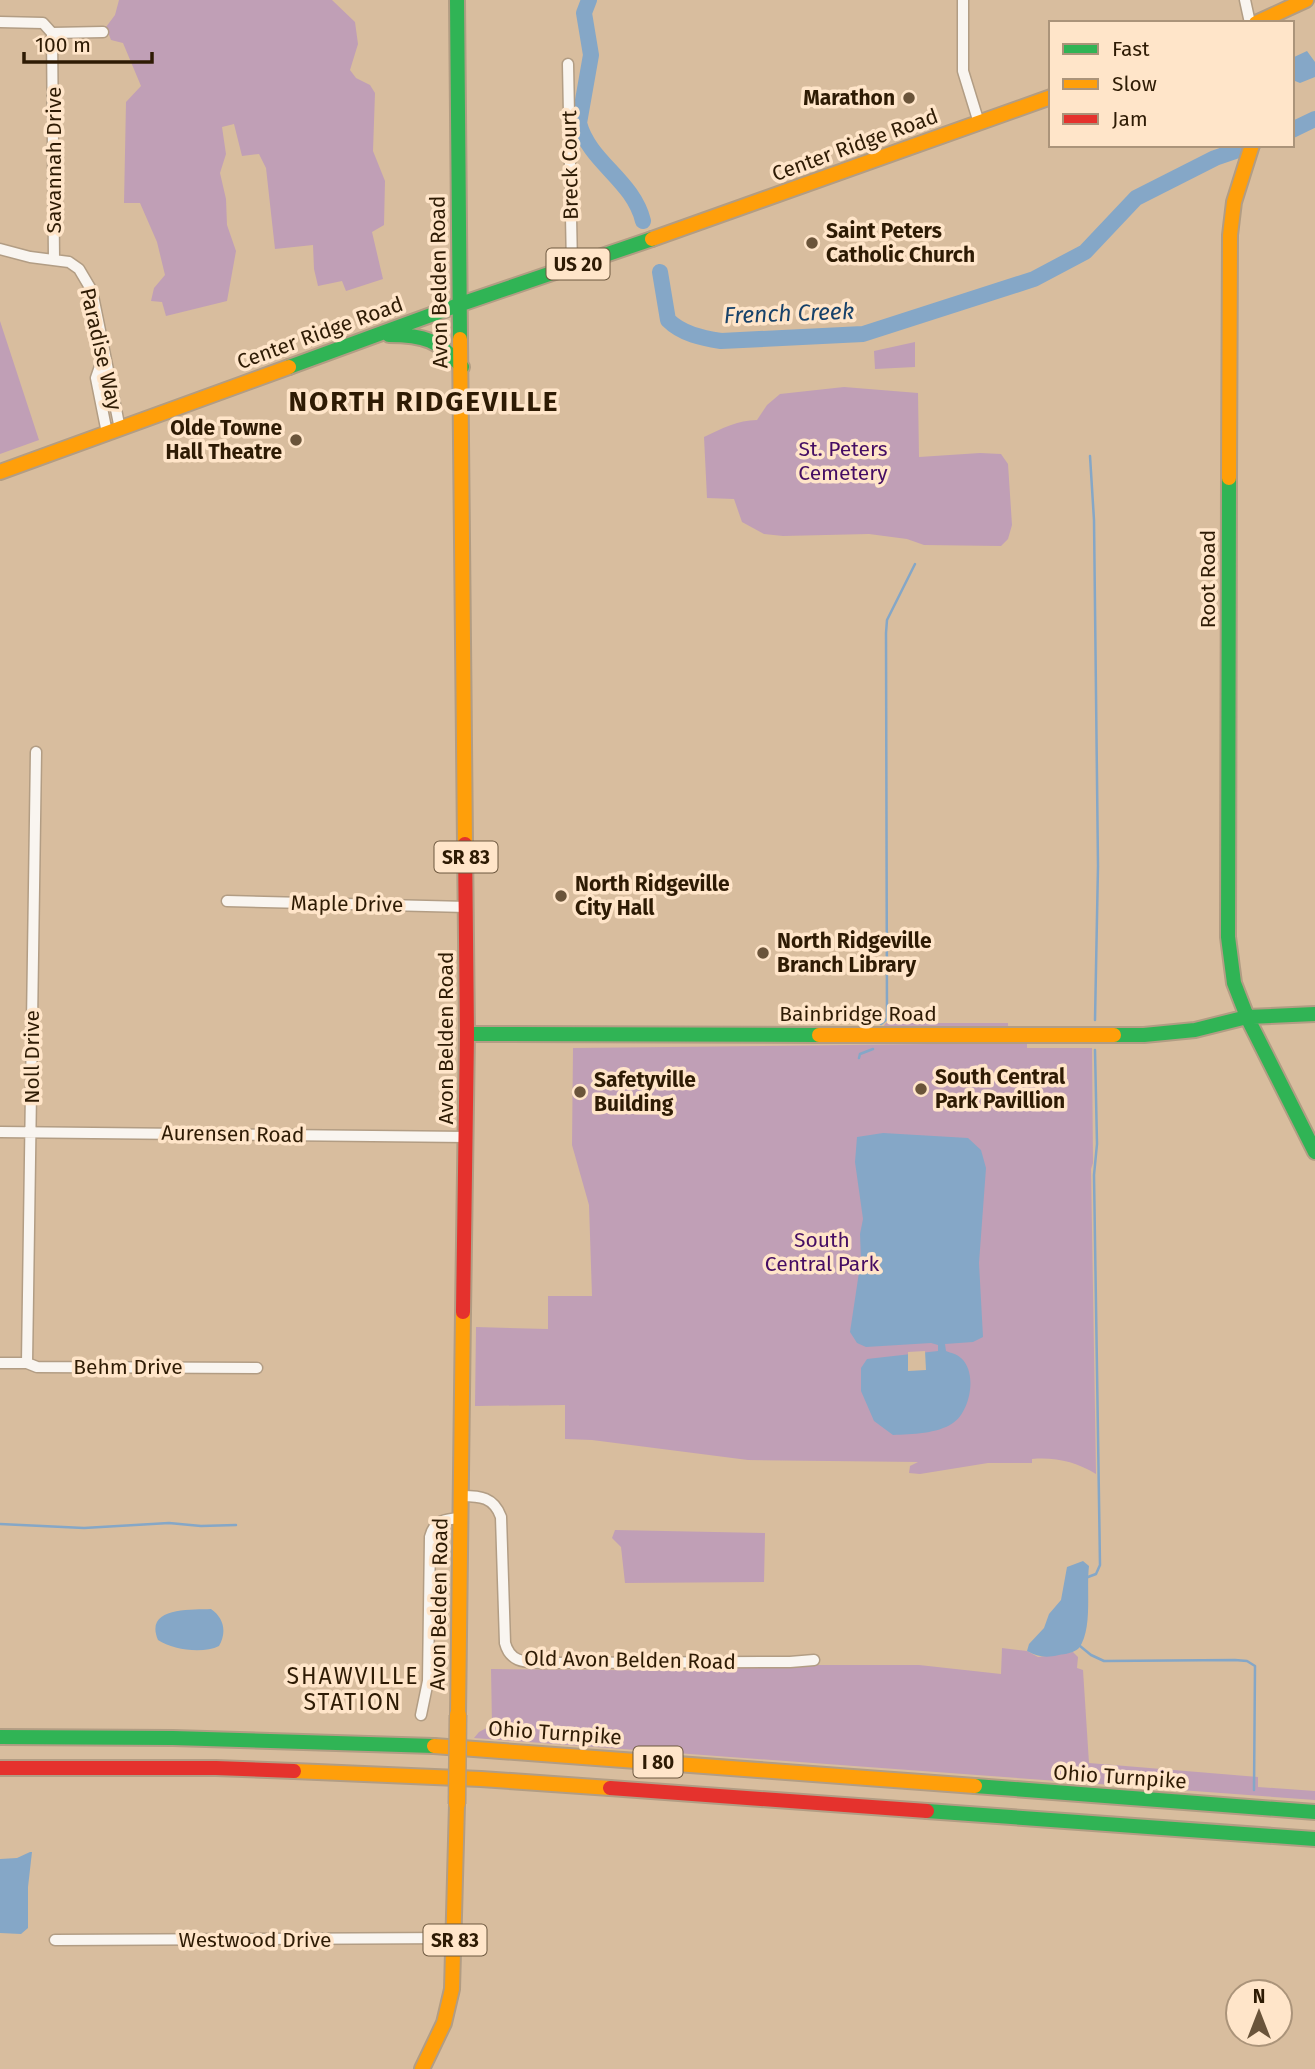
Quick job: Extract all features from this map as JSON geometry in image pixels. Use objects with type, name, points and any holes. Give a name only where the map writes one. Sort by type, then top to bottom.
[{"type":"main road","name":"Avon Belden Road","points":[[422,2069],[435,2046],[448,2011],[455,1938],[467,1137],[457,0]]},
{"type":"main road","points":[[1260,21],[1306,0]]},
{"type":"main road","name":"Center Ridge Road","points":[[0,472],[461,304],[1049,98]]},
{"type":"main road","name":"Root Road","points":[[1250,150],[1237,189],[1232,217],[1228,937],[1234,983],[1246,1015],[1315,1152]]},
{"type":"main road","points":[[376,335],[407,335],[431,339],[442,344],[462,367]]},
{"type":"main road","name":"Bainbridge Road","points":[[467,1034],[1143,1035],[1195,1030],[1246,1015],[1315,1014]]},
{"type":"main road","name":"Ohio Turnpike","points":[[0,1737],[186,1738],[450,1747],[1315,1812]]},
{"type":"main road","name":"I 80","points":[[0,1768],[216,1769],[481,1779],[1315,1839]]},
{"type":"street","points":[[963,0],[963,71],[979,123]]},
{"type":"street","points":[[1245,0],[1250,21]]},
{"type":"street","points":[[0,22],[43,23],[52,33],[103,32]]},
{"type":"street","name":"Savannah Drive","points":[[52,33],[54,259]]},
{"type":"street","name":"Breck Court","points":[[568,64],[572,266]]},
{"type":"street","name":"Paradise Way","points":[[0,249],[30,257],[69,262],[79,269],[88,282],[105,354],[113,431]]},
{"type":"street","name":"Noll Drive","points":[[27,1363],[36,752]]},
{"type":"street","name":"Maple Drive","points":[[227,901],[467,907]]},
{"type":"street","name":"Aurensen Road","points":[[0,1132],[467,1137]]},
{"type":"street","name":"Behm Drive","points":[[0,1363],[27,1363],[37,1367],[257,1368]]},
{"type":"street","name":"Old Avon Belden Road","points":[[462,1496],[486,1498],[499,1510],[502,1527],[505,1643],[508,1653],[514,1659],[541,1663],[814,1660]]},
{"type":"street","points":[[421,1715],[428,1681],[430,1537],[434,1525],[461,1518]]},
{"type":"street","name":"Westwood Drive","points":[[55,1940],[455,1938]]},
{"type":"green space","points":[[119,0],[332,0],[355,22],[358,44],[350,70],[356,78],[370,85],[375,93],[373,151],[385,181],[384,225],[372,232],[383,279],[346,291],[342,281],[318,286],[313,245],[275,249],[266,168],[259,154],[242,156],[234,124],[222,127],[226,154],[220,173],[226,199],[227,225],[236,251],[227,301],[166,316],[162,302],[151,301],[154,288],[165,275],[157,242],[140,203],[124,203],[126,102],[141,86],[123,43],[111,40],[106,27],[115,15]]},
{"type":"green space","points":[[0,321],[39,440],[0,454]]},
{"type":"green space","points":[[915,342],[915,367],[875,369],[874,351]]},
{"type":"green space","name":"St. Peters Cemetery","points":[[844,387],[918,393],[919,457],[1001,454],[1008,464],[1012,525],[1008,539],[1001,546],[924,545],[907,539],[869,534],[764,534],[742,522],[734,499],[707,498],[704,437],[736,423],[757,420],[767,405],[780,394]]},
{"type":"green space","points":[[886,1023],[1008,1023],[1008,1027],[883,1027]]},
{"type":"green space","name":"South Central Park","points":[[1027,1043],[1027,1048],[1092,1048],[1091,1169],[1096,1474],[1073,1463],[1049,1459],[1032,1459],[1032,1463],[988,1463],[920,1474],[909,1473],[910,1466],[918,1462],[748,1460],[565,1439],[565,1405],[475,1406],[476,1327],[548,1329],[548,1296],[592,1296],[589,1205],[572,1145],[573,1048]]},
{"type":"green space","points":[[615,1530],[765,1533],[764,1582],[625,1583],[621,1547],[612,1538]]},
{"type":"green space","points":[[1002,1648],[1027,1651],[1038,1657],[1073,1652],[1078,1657],[1077,1668],[1083,1670],[1089,1763],[1258,1777],[1258,1787],[1315,1791],[1315,1800],[474,1738],[492,1725],[491,1669],[723,1671],[728,1670],[730,1665],[919,1665],[1001,1674]]},
{"type":"water","points":[[1307,51],[1315,62],[1315,77],[1300,83],[1295,81],[1294,57]]},
{"type":"water","points":[[883,1133],[968,1138],[981,1150],[986,1168],[979,1263],[983,1337],[973,1342],[945,1344],[946,1351],[959,1357],[966,1365],[970,1392],[959,1418],[947,1427],[924,1433],[893,1435],[874,1421],[861,1391],[861,1368],[867,1359],[938,1351],[938,1345],[931,1343],[866,1347],[857,1343],[850,1332],[861,1259],[860,1234],[863,1219],[855,1162],[857,1137]]},
{"type":"water","points":[[1083,1561],[1089,1566],[1088,1608],[1086,1630],[1079,1648],[1069,1653],[1050,1656],[1039,1656],[1027,1651],[1029,1644],[1044,1628],[1049,1614],[1061,1600],[1067,1567]]},
{"type":"water","points":[[211,1609],[223,1626],[219,1646],[205,1650],[188,1650],[158,1640],[155,1629],[157,1621],[163,1616],[171,1612]]},
{"type":"water","points":[[30,1852],[28,1928],[21,1934],[0,1933],[0,1859],[17,1858]]},
{"type":"pier","points":[[925,1351],[926,1370],[908,1371],[908,1352]]},
{"type":"waterway","name":"French Creek","points":[[589,0],[584,13],[591,55],[579,123],[592,149],[630,194],[643,221]]},
{"type":"waterway","name":"French Creek","points":[[1294,129],[1315,119]]},
{"type":"waterway","name":"French Creek","points":[[660,272],[668,320],[693,335],[721,341],[863,334],[1034,279],[1085,252],[1136,198],[1215,158],[1247,147]]},
{"type":"waterway","points":[[1090,456],[1094,520],[1098,866],[1095,1020]]},
{"type":"waterway","points":[[881,1024],[887,1019],[886,633],[887,620],[915,564]]},
{"type":"waterway","points":[[859,1058],[860,1054],[873,1049]]},
{"type":"waterway","points":[[1088,1577],[1096,1574],[1100,1565],[1094,1175],[1097,1144],[1095,1050]]},
{"type":"waterway","points":[[0,1524],[84,1528],[169,1523],[236,1525]]},
{"type":"waterway","points":[[1080,1646],[1104,1661],[1235,1660],[1247,1661],[1255,1666],[1254,1790]]},
{"type":"traffic: fast","points":[[457,0],[460,339]]},
{"type":"traffic: fast","points":[[289,367],[461,304],[652,239]]},
{"type":"traffic: fast","points":[[389,335],[412,336],[430,341],[446,351],[462,367]]},
{"type":"traffic: fast","points":[[1229,478],[1228,937],[1234,983],[1246,1014]]},
{"type":"traffic: fast","points":[[1114,1035],[1195,1030],[1247,1017],[1315,1014]]},
{"type":"traffic: fast","points":[[1247,1017],[1315,1152]]},
{"type":"traffic: fast","points":[[467,1034],[819,1035]]},
{"type":"traffic: fast","points":[[0,1737],[173,1738],[434,1746]]},
{"type":"traffic: fast","points":[[975,1786],[1315,1812]]},
{"type":"traffic: fast","points":[[927,1811],[1315,1839]]},
{"type":"traffic: slow","points":[[1260,21],[1306,0]]},
{"type":"traffic: slow","points":[[652,239],[1049,98]]},
{"type":"traffic: slow","points":[[1229,478],[1230,235],[1234,202],[1251,147]]},
{"type":"traffic: slow","points":[[460,339],[465,844]]},
{"type":"traffic: slow","points":[[0,472],[289,367]]},
{"type":"traffic: slow","points":[[819,1035],[1114,1035]]},
{"type":"traffic: slow","points":[[458,1715],[463,1312]]},
{"type":"traffic: slow","points":[[457,1804],[458,1715]]},
{"type":"traffic: slow","points":[[434,1746],[975,1786]]},
{"type":"traffic: slow","points":[[294,1771],[610,1788]]},
{"type":"traffic: slow","points":[[422,2069],[444,2023],[452,1989],[457,1804]]},
{"type":"traffic: jam","points":[[463,1312],[467,1034],[465,844]]},
{"type":"traffic: jam","points":[[0,1768],[216,1768],[294,1771]]},
{"type":"traffic: jam","points":[[610,1788],[927,1811]]},
{"type":"place","name":"Marathon","points":[[909,98]]},
{"type":"place","name":"Saint Peters Catholic Church","points":[[812,243]]},
{"type":"place","name":"Olde Towne Hall Theatre","points":[[296,440]]},
{"type":"place","name":"North Ridgeville City Hall","points":[[561,896]]},
{"type":"place","name":"North Ridgeville Branch Library","points":[[763,953]]},
{"type":"place","name":"South Central Park Pavillion","points":[[921,1089]]},
{"type":"place","name":"Safetyville Building","points":[[580,1092]]},
{"type":"district","name":"NORTH RIDGEVILLE","points":[[424,401]]},
{"type":"district","name":"SHAWVILLE STATION","points":[[353,1689]]}]
